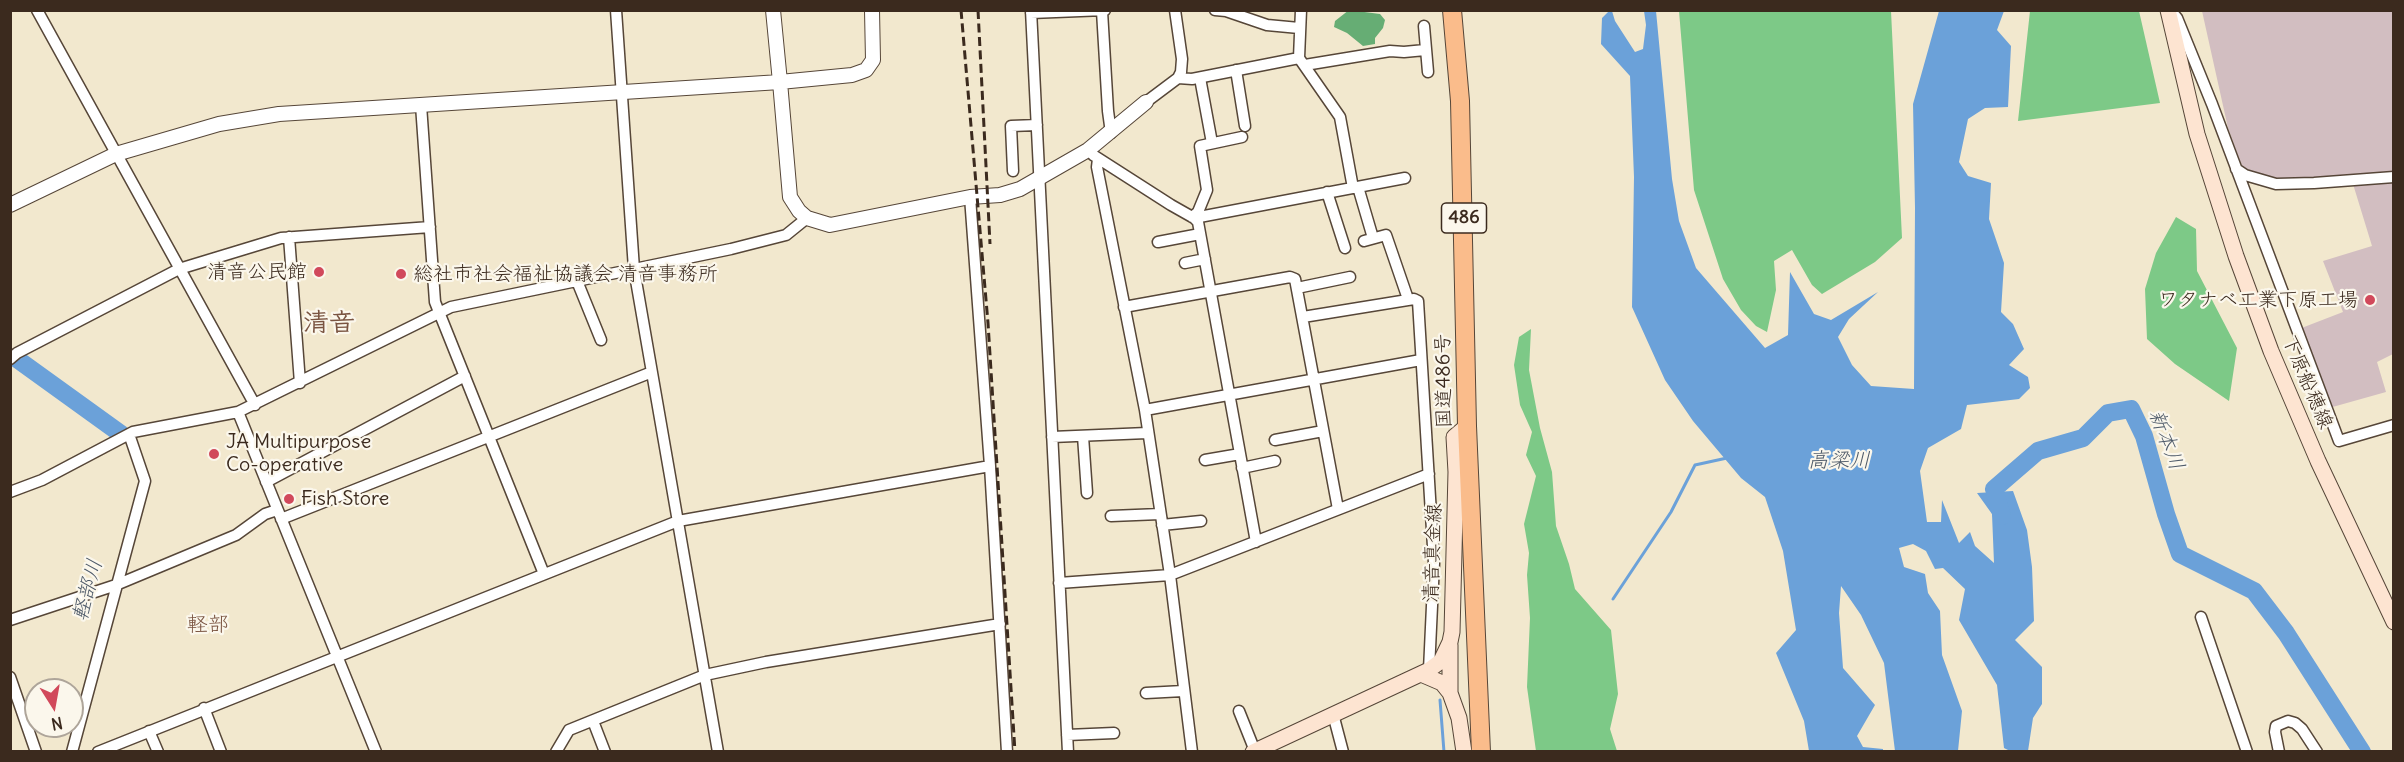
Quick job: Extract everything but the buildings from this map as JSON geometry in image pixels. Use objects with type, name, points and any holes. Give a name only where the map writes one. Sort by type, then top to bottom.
[{"type":"highway","name":"国道486号","points":[[1451,14],[1460,101],[1467,426],[1481,752]]},
{"type":"main road","name":"下原船穂線","points":[[2169,10],[2197,134],[2236,256],[2271,351],[2318,461],[2394,622]]},
{"type":"main road","name":"清音真金線","points":[[1450,693],[1456,472],[1454,437],[1467,426]]},
{"type":"main road","points":[[1254,751],[1425,672],[1441,661],[1450,642]]},
{"type":"main road","points":[[1425,672],[1443,683],[1450,693],[1459,718],[1464,752]]},
{"type":"street","points":[[37,10],[255,405]]},
{"type":"street","points":[[615,10],[634,269],[718,752]]},
{"type":"street","points":[[773,10],[790,197],[799,212],[807,218],[830,225],[970,197],[1000,195],[1020,189],[1093,155],[1111,133],[1178,78],[1200,78],[1236,70],[1390,51],[1425,50]]},
{"type":"street","points":[[10,205],[116,154],[219,124],[269,116],[780,82],[852,75],[866,70],[873,60],[872,10]]},
{"type":"street","points":[[1175,10],[1182,64],[1178,78]]},
{"type":"street","points":[[1215,10],[1226,11],[1267,25],[1299,28]]},
{"type":"street","points":[[1301,10],[1299,28],[1302,62],[1340,117],[1368,239],[1386,235],[1408,299]]},
{"type":"street","points":[[2169,10],[2177,18],[2339,441],[2394,425]]},
{"type":"street","points":[[1068,752],[1031,12],[1104,11],[1111,133]]},
{"type":"street","points":[[1424,26],[1428,72]]},
{"type":"street","points":[[1193,217],[1198,212],[1208,190],[1200,146],[1244,132],[1236,70]]},
{"type":"street","points":[[1200,78],[1212,143]]},
{"type":"street","points":[[421,105],[435,302],[544,574]]},
{"type":"street","points":[[1013,171],[1011,126],[1037,125]]},
{"type":"street","points":[[1093,155],[1193,217],[1200,234],[1205,259],[1256,542]]},
{"type":"street","points":[[1093,155],[1145,410],[1170,575],[1192,752]]},
{"type":"street","points":[[2235,169],[2245,175],[2276,184],[2394,177]]},
{"type":"street","points":[[1193,217],[1405,178]]},
{"type":"street","points":[[1328,192],[1345,248]]},
{"type":"street","points":[[970,197],[990,466],[1007,752]]},
{"type":"street","points":[[10,492],[42,480],[129,434],[238,412],[255,405],[440,312],[731,249],[791,233],[807,218]]},
{"type":"street","points":[[10,358],[179,269],[289,237],[430,227]]},
{"type":"street","points":[[1158,242],[1200,234]]},
{"type":"street","points":[[289,237],[300,383]]},
{"type":"street","points":[[1185,263],[1205,259]]},
{"type":"street","points":[[1124,307],[1290,277],[1295,279],[1338,509]]},
{"type":"street","points":[[1297,288],[1350,277]]},
{"type":"street","points":[[577,281],[601,340]]},
{"type":"street","points":[[1303,317],[1414,298],[1418,301],[1434,563],[1425,672]]},
{"type":"street","points":[[1145,410],[1421,360]]},
{"type":"street","points":[[10,620],[114,585],[236,535],[265,514],[279,514],[489,436],[652,372]]},
{"type":"street","points":[[266,482],[465,376]]},
{"type":"street","points":[[238,412],[375,752]]},
{"type":"street","points":[[1275,440],[1323,431]]},
{"type":"street","points":[[1052,438],[1147,433]]},
{"type":"street","points":[[72,752],[114,585],[145,481],[129,434]]},
{"type":"street","points":[[1083,436],[1087,493]]},
{"type":"street","points":[[1205,460],[1240,454]]},
{"type":"street","points":[[1242,468],[1275,461]]},
{"type":"street","points":[[98,752],[678,521],[990,466]]},
{"type":"street","points":[[1059,583],[1170,575],[1429,474]]},
{"type":"street","points":[[1111,516],[1201,521]]},
{"type":"street","points":[[2200,617],[2247,752]]},
{"type":"street","points":[[556,752],[569,730],[705,675],[766,662],[999,624]]},
{"type":"street","points":[[10,677],[36,752]]},
{"type":"street","points":[[1146,693],[1183,690]]},
{"type":"street","points":[[204,708],[221,752]]},
{"type":"street","points":[[1239,711],[1254,751]]},
{"type":"street","points":[[1333,714],[1342,752]]},
{"type":"street","points":[[593,721],[605,752]]},
{"type":"street","points":[[2279,752],[2276,726],[2288,721],[2302,729],[2317,752]]},
{"type":"street","points":[[149,731],[158,752]]},
{"type":"street","points":[[1067,735],[1114,733]]},
{"type":"shaded area","points":[[2202,11],[2393,11],[2393,173],[2287,181],[2260,176],[2243,169],[2228,128]]},
{"type":"shaded area","points":[[2393,181],[2393,354],[2377,362],[2386,392],[2329,408],[2299,329],[2343,312],[2323,261],[2372,246],[2353,184]]},
{"type":"green space","points":[[1349,10],[1380,14],[1385,20],[1383,28],[1375,38],[1375,44],[1363,46],[1347,33],[1334,27],[1335,21]]},
{"type":"green space","points":[[1679,11],[1891,11],[1902,238],[1875,262],[1822,294],[1812,285],[1792,250],[1774,261],[1776,290],[1767,332],[1756,326],[1741,310],[1723,279],[1694,190]]},
{"type":"green space","points":[[2030,11],[2139,11],[2160,103],[2018,121]]},
{"type":"green space","points":[[2176,217],[2196,229],[2197,271],[2237,348],[2229,401],[2175,364],[2147,339],[2145,289],[2156,253]]},
{"type":"green space","points":[[1531,329],[1529,370],[1540,428],[1552,472],[1556,526],[1575,589],[1611,630],[1618,694],[1610,729],[1617,751],[1536,751],[1527,687],[1530,618],[1527,575],[1529,553],[1524,524],[1536,476],[1526,455],[1532,432],[1520,405],[1514,365],[1519,337]]},
{"type":"water","name":"高梁川","points":[[1612,11],[1615,21],[1635,52],[1643,49],[1646,25],[1644,11],[1656,11],[1672,179],[1679,221],[1696,268],[1765,348],[1788,335],[1790,272],[1814,314],[1831,320],[1878,292],[1849,319],[1838,337],[1852,365],[1871,386],[1914,389],[1913,104],[1939,11],[2004,11],[1997,30],[2011,46],[2008,107],[1985,108],[1968,119],[1959,162],[1968,176],[1991,183],[1989,219],[2004,263],[2001,312],[2013,324],[2024,349],[2009,365],[2028,377],[2030,388],[2019,399],[1967,405],[1961,429],[1928,448],[1920,471],[1927,522],[1941,522],[1942,500],[1959,543],[1970,532],[1975,546],[1994,563],[1992,514],[1977,493],[2013,491],[2027,530],[2032,567],[2034,621],[2015,640],[2042,667],[2042,704],[2033,718],[2028,751],[2010,751],[2004,748],[1997,685],[1959,620],[1965,589],[1943,568],[1935,569],[1926,551],[1913,544],[1899,548],[1904,567],[1925,574],[1928,593],[1940,611],[1942,655],[1962,711],[1958,751],[1895,751],[1884,663],[1861,615],[1841,586],[1839,613],[1843,668],[1875,705],[1857,736],[1863,747],[1883,749],[1883,751],[1809,751],[1804,721],[1776,653],[1796,630],[1783,551],[1765,497],[1741,478],[1693,421],[1665,380],[1632,307],[1634,177],[1630,76],[1601,44],[1602,18]]},
{"type":"waterway","name":"軽部川","points":[[17,359],[121,434]]},
{"type":"waterway","name":"新本川","points":[[2002,516],[1994,489],[2038,451],[2083,438],[2108,413],[2131,409],[2144,436],[2180,554],[2254,591],[2286,633],[2362,752]]},
{"type":"waterway","points":[[1613,599],[1671,512],[1695,465],[1727,458]]},
{"type":"waterway","points":[[1440,700],[1444,752]]},
{"type":"railway","points":[[961,10],[988,323],[1015,752]]},
{"type":"railway","points":[[978,10],[990,244]]},
{"type":"place","name":"清音公民館","points":[[319,272]]},
{"type":"place","name":"総社市社会福祉協議会 清音事務所","points":[[401,274]]},
{"type":"place","name":"ワタナベ工業下原工場","points":[[2370,300]]},
{"type":"place","name":"JA Multipurpose Co-operative","points":[[214,454]]},
{"type":"place","name":"Fish Store","points":[[289,499]]},
{"type":"district","name":"清音","points":[[329,324]]},
{"type":"district","name":"軽部","points":[[208,625]]}]
